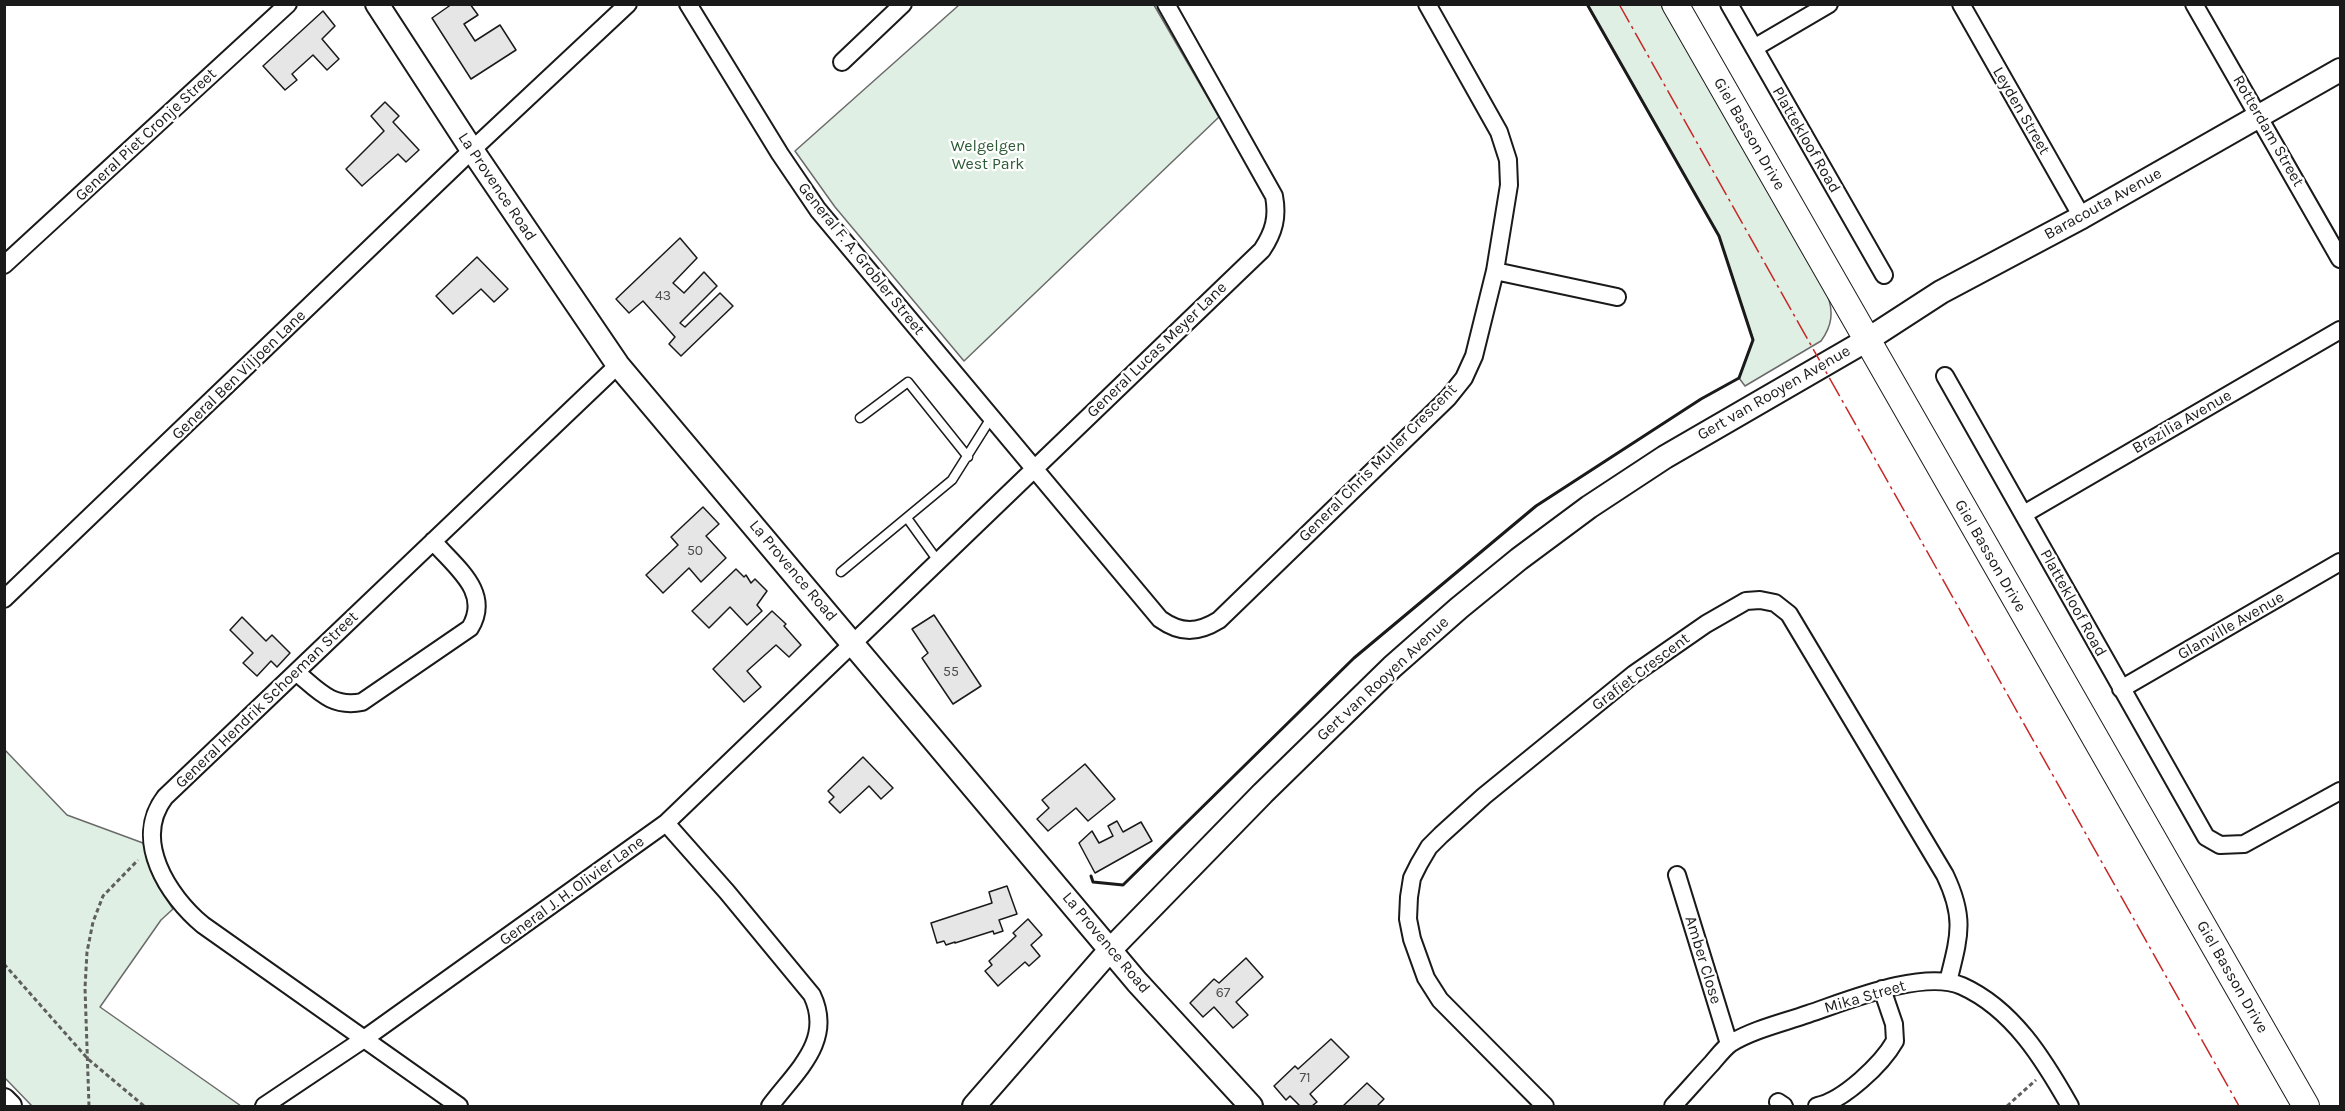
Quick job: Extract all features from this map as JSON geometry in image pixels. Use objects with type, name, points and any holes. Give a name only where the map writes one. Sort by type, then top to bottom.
[{"type":"main road","name":"Giel Basson Drive","points":[[1675,4],[2306,1107]]},
{"type":"street","name":"General Piet Cronje Street","points":[[4,265],[288,4]]},
{"type":"street","name":"La Provence Road","points":[[377,4],[472,150],[618,365],[1110,950],[1251,1107]]},
{"type":"street","points":[[472,150],[627,4]]},
{"type":"street","name":"General F. A. Grobler Street","points":[[688,4],[780,154],[818,210],[1034,469]]},
{"type":"street","points":[[842,62],[903,4]]},
{"type":"street","name":"General Lucas Meyer Lane","points":[[853,642],[1262,250],[1270,238],[1276,216],[1274,196],[1166,4]]},
{"type":"street","name":"General Chris Muller Crescent","points":[[1034,469],[1160,619],[1180,630],[1194,632],[1207,628],[1220,620],[1448,398],[1464,378],[1474,356],[1495,271],[1509,185],[1508,160],[1500,132],[1427,4]]},
{"type":"street","name":"Plattekloof Road","points":[[1729,4],[1884,275]]},
{"type":"street","points":[[1754,48],[1829,4]]},
{"type":"street","name":"Leyden Street","points":[[1961,4],[2082,217]]},
{"type":"street","name":"Rotterdam Street","points":[[2194,4],[2340,259]]},
{"type":"street","name":"Baracouta Avenue","points":[[1867,340],[1941,292],[2082,217],[2340,70]]},
{"type":"street","name":"General Ben Viljoen Lane","points":[[4,599],[472,150]]},
{"type":"street","points":[[1495,271],[1617,297]]},
{"type":"street","name":"Brazilia Avenue","points":[[2024,514],[2340,330]]},
{"type":"street","name":"Gert van Rooyen Avenue","points":[[974,1107],[1110,950],[1263,794],[1392,668],[1459,608],[1519,559],[1589,507],[1665,457],[1867,340]]},
{"type":"street","name":"General Hendrik Schoeman Street","points":[[459,1107],[202,925],[187,912],[171,891],[153,846],[152,823],[155,812],[165,797],[618,365]]},
{"type":"street","name":"Plattekloof Road","points":[[1945,376],[2206,837],[2220,845],[2244,844],[2340,791]]},
{"type":"street","points":[[296,672],[336,702],[350,704],[362,702],[470,628],[478,612],[476,592],[433,541]]},
{"type":"street","name":"Glanville Avenue","points":[[2121,689],[2340,562]]},
{"type":"street","name":"Grafiet Crescent","points":[[1545,1107],[1447,1008],[1426,978],[1412,939],[1408,919],[1412,878],[1429,847],[1484,796],[1634,674],[1706,624],[1746,601],[1760,600],[1775,603],[1789,614],[1945,875],[1954,895],[1960,932],[1948,982]]},
{"type":"street","name":"General J. H. Olivier Lane","points":[[264,1107],[364,1039],[666,823],[853,642]]},
{"type":"street","points":[[666,823],[727,892],[812,995],[818,1007],[820,1028],[816,1041],[770,1107]]},
{"type":"street","name":"Amber Close","points":[[1677,875],[1729,1044]]},
{"type":"street","name":"Mika Street","points":[[1672,1107],[1729,1044],[1752,1033],[1882,989],[1910,984],[1948,982],[1983,998],[2008,1018],[2032,1045],[2070,1107]]},
{"type":"street","points":[[1817,1107],[1840,1097],[1881,1060],[1895,1041],[1894,1024],[1882,989]]},
{"type":"street","points":[[4,1100],[10,1107]]},
{"type":"lane","points":[[860,417],[908,382],[968,457]]},
{"type":"lane","points":[[841,572],[952,480],[991,418]]},
{"type":"lane","points":[[907,518],[938,561]]},
{"type":"path","points":[[90,1107],[85,988],[87,952],[93,922],[103,896],[122,874],[153,846]]},
{"type":"path","points":[[4,964],[88,1059],[144,1107]]},
{"type":"path","points":[[2007,1107],[2048,1068]]},
{"type":"green space","name":"Welgelgen West Park","points":[[959,5],[1154,5],[1219,117],[964,361],[835,207],[795,151]]},
{"type":"green space","points":[[1587,5],[1661,5],[1827,294],[1831,307],[1831,319],[1828,330],[1821,341],[1745,386],[1739,378],[1753,339],[1719,236]]},
{"type":"green space","points":[[5,750],[67,815],[143,843],[158,886],[173,909],[161,920],[100,1007],[241,1106],[32,1106],[5,1078]]},
{"type":"building","points":[[452,4],[470,4],[478,15],[464,24],[475,41],[500,25],[516,50],[471,79],[432,18]]},
{"type":"building","points":[[323,11],[335,26],[322,39],[339,59],[327,70],[313,55],[292,74],[297,80],[285,90],[263,66]]},
{"type":"building","points":[[385,102],[399,116],[393,122],[419,150],[406,162],[398,154],[362,186],[346,169],[384,131],[371,116]]},
{"type":"building","points":[[680,238],[697,258],[673,283],[684,293],[704,272],[717,286],[680,323],[685,327],[720,293],[733,306],[681,356],[669,344],[675,337],[643,301],[629,313],[616,299]]},
{"type":"building","points":[[477,257],[508,289],[494,302],[481,289],[453,314],[436,296]]},
{"type":"building","points":[[703,507],[719,524],[706,536],[726,558],[701,582],[689,568],[663,593],[646,575],[678,545],[671,537]]},
{"type":"building","points":[[736,569],[744,577],[746,575],[751,583],[755,579],[767,591],[757,605],[762,611],[747,625],[730,607],[709,628],[692,611]]},
{"type":"building","points":[[772,611],[786,624],[784,626],[801,645],[789,657],[776,645],[747,671],[761,687],[744,702],[713,669]]},
{"type":"building","points":[[934,615],[981,686],[953,704],[922,658],[928,653],[912,629]]},
{"type":"building","points":[[242,617],[266,641],[272,635],[290,653],[277,667],[271,661],[257,676],[243,663],[253,653],[230,630]]},
{"type":"building","points":[[863,757],[893,788],[881,799],[869,786],[840,813],[829,802],[834,797],[828,791]]},
{"type":"building","points":[[1085,764],[1115,799],[1088,821],[1076,808],[1048,831],[1037,819],[1049,808],[1042,800]]},
{"type":"building","points":[[1117,821],[1123,832],[1141,822],[1152,841],[1095,873],[1079,843],[1092,831],[1099,843],[1113,836],[1108,826]]},
{"type":"building","points":[[1007,886],[1017,914],[999,920],[1003,931],[994,934],[993,931],[946,945],[944,941],[937,943],[931,923],[992,903],[989,892]]},
{"type":"building","points":[[1028,919],[1042,935],[1031,945],[1040,956],[1029,966],[1025,962],[998,986],[985,971],[992,965],[989,961],[1016,936],[1013,933]]},
{"type":"building","points":[[1246,958],[1263,977],[1236,1002],[1248,1015],[1233,1028],[1214,1007],[1203,1017],[1190,1003],[1214,979],[1219,983]]},
{"type":"building","points":[[1331,1039],[1349,1057],[1310,1094],[1317,1102],[1312,1106],[1300,1106],[1290,1096],[1286,1100],[1274,1086],[1295,1066],[1298,1069]]},
{"type":"building","points":[[1367,1083],[1384,1099],[1377,1106],[1343,1106]]},
{"type":"wall","points":[[1091,876],[1093,882],[1123,885],[1354,658],[1536,506],[1701,399],[1739,378],[1753,340],[1719,236],[1587,4]]},
{"type":"power","points":[[1619,4],[2239,1106]]}]
